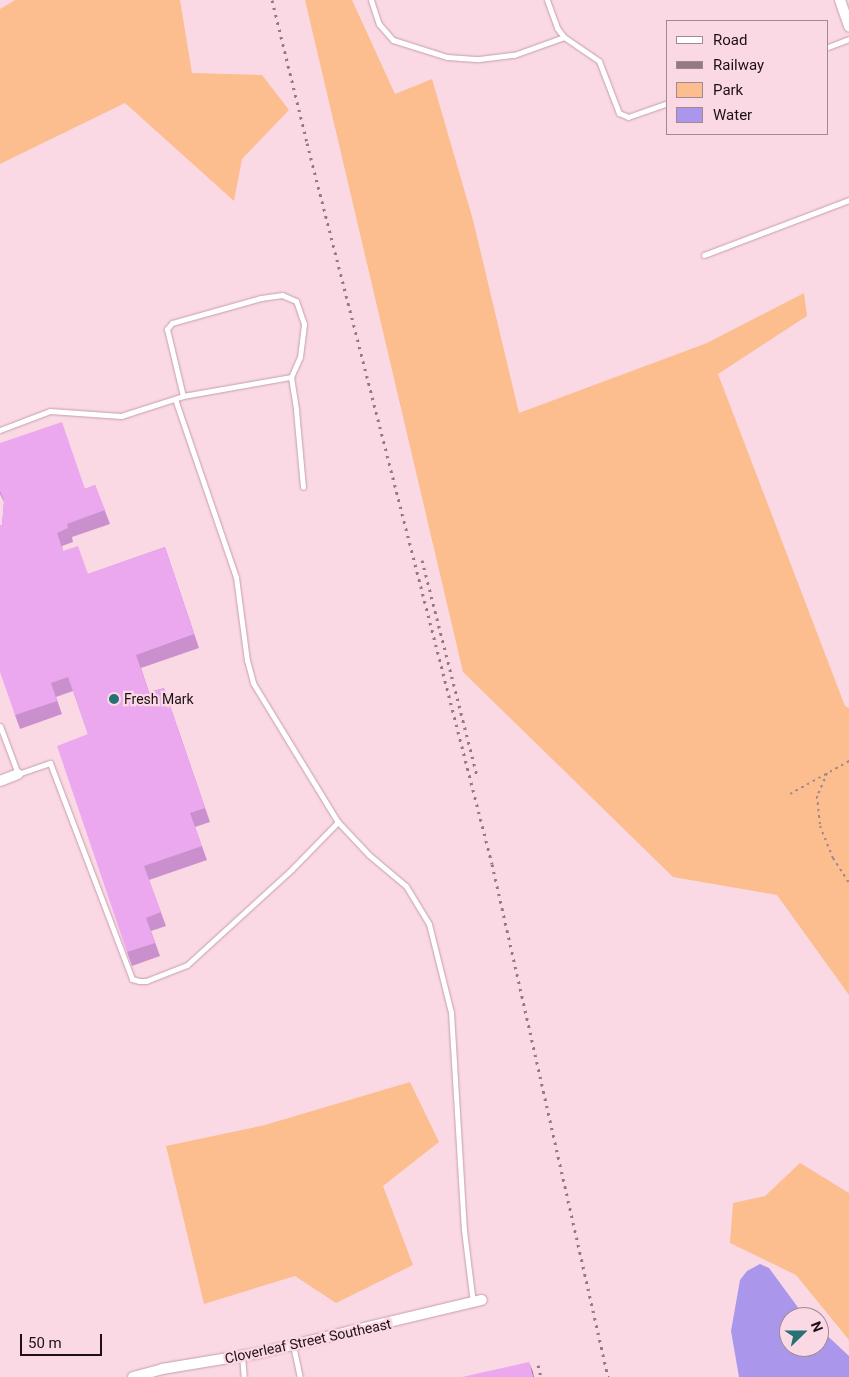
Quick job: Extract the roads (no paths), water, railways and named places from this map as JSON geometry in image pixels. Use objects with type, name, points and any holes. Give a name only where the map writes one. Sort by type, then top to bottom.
[{"type":"street","points":[[840,0],[849,26]]},
{"type":"street","points":[[0,781],[18,774]]},
{"type":"street","name":"Cloverleaf Street Southeast","points":[[133,1377],[170,1368],[293,1345],[478,1302]]},
{"type":"lane","points":[[371,0],[379,24],[393,40],[447,57],[479,59],[514,55],[564,37]]},
{"type":"lane","points":[[547,0],[558,28],[564,37],[600,61],[619,113],[628,117],[666,104]]},
{"type":"lane","points":[[829,47],[849,39]]},
{"type":"lane","points":[[704,255],[849,200]]},
{"type":"lane","points":[[183,396],[168,327],[172,323],[261,298],[282,296],[296,301],[304,324],[300,357],[291,377],[303,487]]},
{"type":"lane","points":[[0,430],[50,411],[121,416],[183,396],[291,377]]},
{"type":"lane","points":[[175,399],[236,577],[246,660],[253,683],[338,822],[369,855],[406,886],[428,924],[451,1012],[464,1230],[478,1302]]},
{"type":"lane","points":[[0,726],[18,774],[50,763],[132,979],[139,982],[187,965],[292,869],[338,822]]},
{"type":"lane","points":[[293,1345],[300,1377]]},
{"type":"lane","points":[[242,1356],[244,1377]]},
{"type":"water","points":[[760,1264],[769,1268],[798,1307],[779,1307],[779,1357],[829,1357],[829,1337],[849,1356],[849,1377],[739,1377],[731,1331],[740,1280],[747,1271]]},
{"type":"railway","points":[[272,0],[492,864],[608,1377]]},
{"type":"railway","points":[[422,560],[477,775]]},
{"type":"railway","points":[[538,1365],[541,1377]]},
{"type":"place","name":"Fresh Mark","points":[[114,699]]}]
